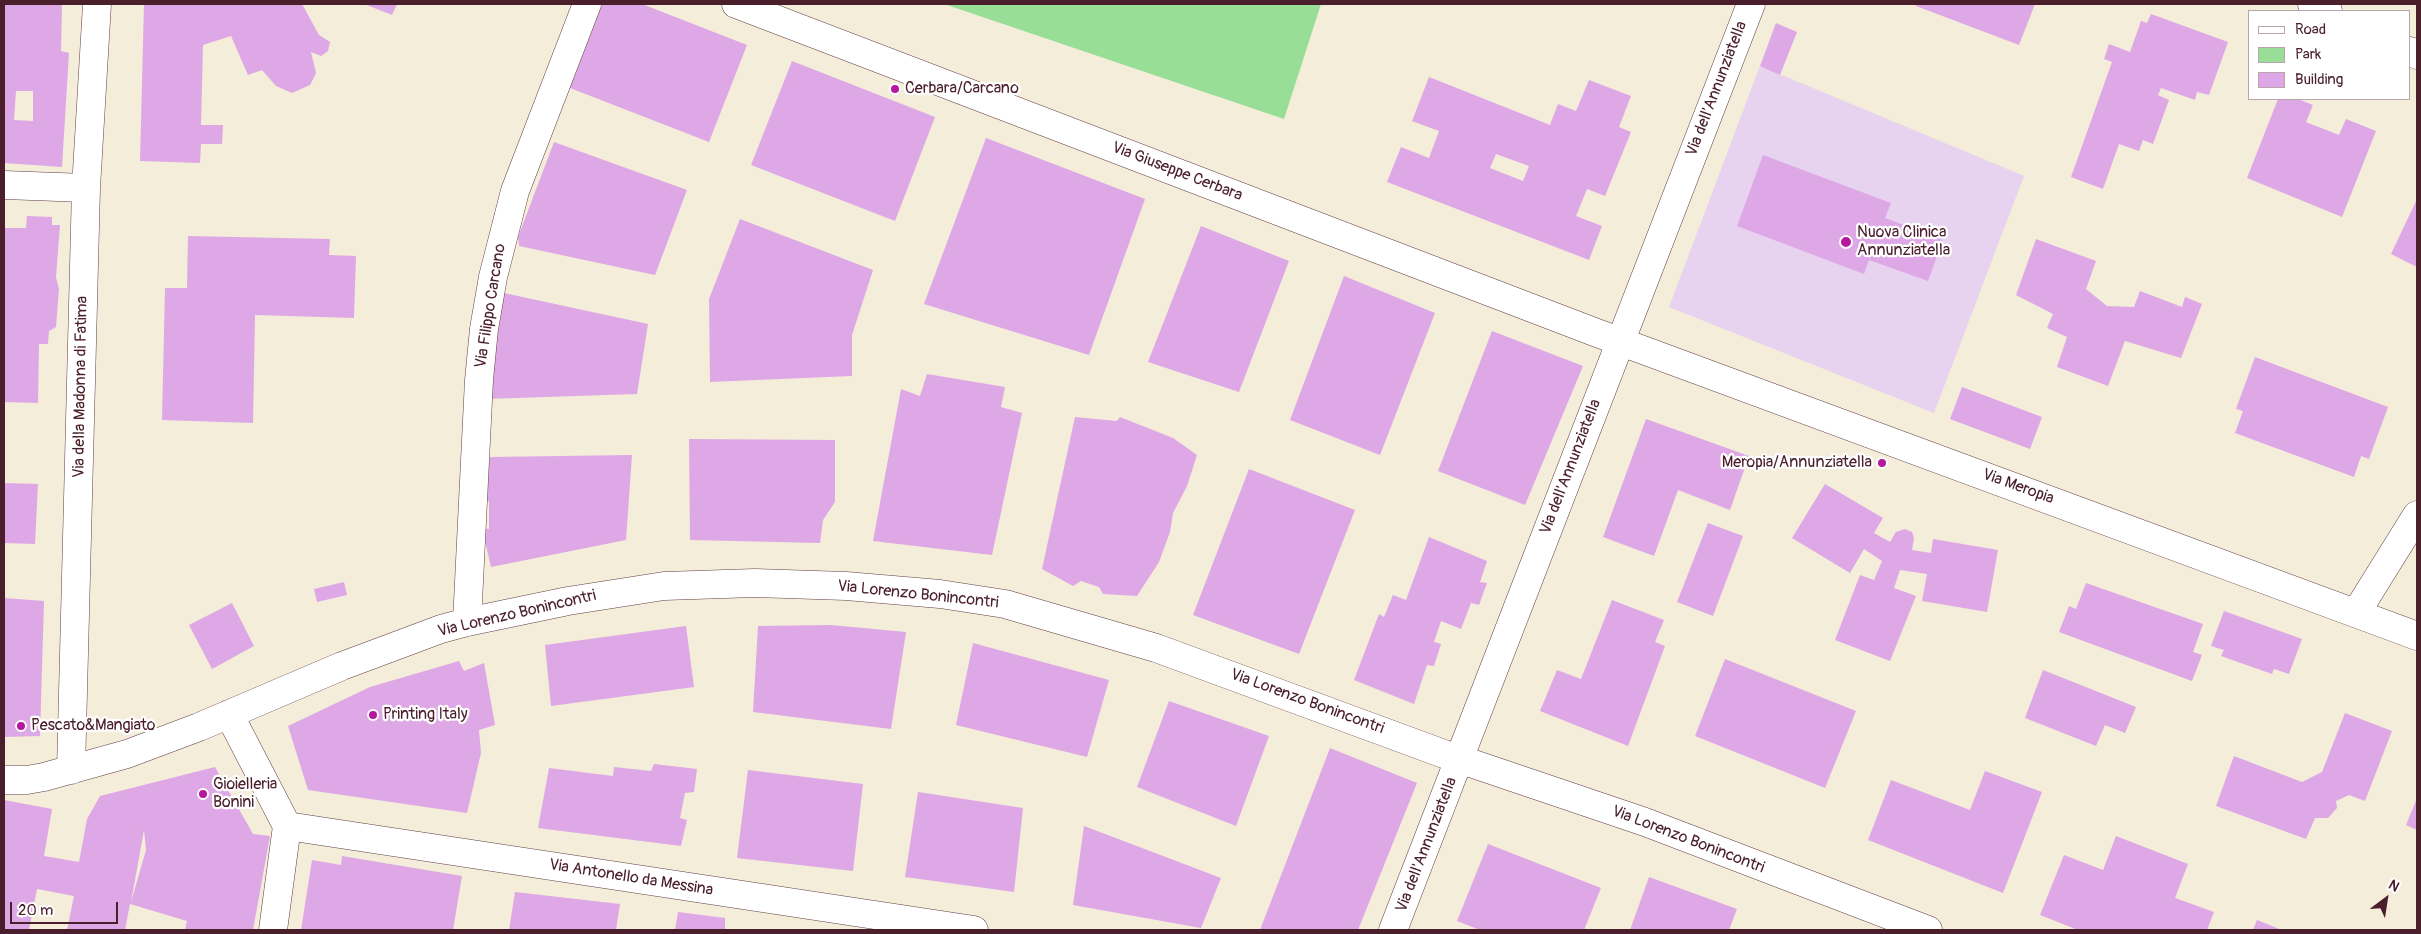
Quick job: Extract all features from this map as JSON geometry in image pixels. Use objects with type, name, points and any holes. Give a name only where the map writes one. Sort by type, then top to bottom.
[{"type":"street","name":"Via della Madonna di Fatima","points":[[71,770],[86,188],[97,4]]},
{"type":"street","name":"Via Filippo Carcano","points":[[467,622],[479,380],[484,329],[493,277],[516,191],[587,4]]},
{"type":"street","name":"Via Giuseppe Cerbara","points":[[736,4],[1619,340]]},
{"type":"street","name":"Via dell'Annunziatella","points":[[1393,930],[1619,340],[1751,4]]},
{"type":"street","points":[[2312,4],[2326,10]]},
{"type":"street","points":[[4,185],[86,188]]},
{"type":"street","name":"Via Meropia","points":[[1619,340],[2417,636]]},
{"type":"street","points":[[2356,613],[2417,515]]},
{"type":"street","name":"Via Lorenzo Bonincontri","points":[[4,780],[27,780],[71,770],[157,744],[342,666],[441,629],[467,622],[604,594],[664,586],[710,583],[846,586],[972,598],[1040,614],[1156,648],[1460,759],[1645,822],[1928,930]]},
{"type":"street","points":[[230,714],[287,826],[273,930]]},
{"type":"street","name":"Via Antonello da Messina","points":[[287,826],[974,930]]},
{"type":"shaded area","name":"Nuova Clinica Annunziatella","points":[[1760,66],[2024,176],[1934,413],[1669,307]]},
{"type":"green space","points":[[944,4],[1321,4],[1284,119]]},
{"type":"building","points":[[4,4],[62,4],[61,51],[69,53],[62,167],[4,163]],"holes":[[[16,91],[33,91],[33,121],[14,120]]]},
{"type":"building","points":[[144,4],[302,4],[319,35],[330,42],[328,51],[321,56],[311,52],[316,73],[310,85],[292,93],[276,86],[262,70],[248,75],[231,36],[203,45],[201,125],[223,125],[222,144],[201,144],[200,163],[140,161]]},
{"type":"building","points":[[364,4],[397,4],[392,15]]},
{"type":"building","points":[[602,4],[642,4],[747,45],[709,142],[570,88]]},
{"type":"building","points":[[1917,4],[2035,4],[2019,45],[1916,6]]},
{"type":"building","points":[[2151,14],[2228,42],[2209,95],[2197,92],[2195,100],[2161,88],[2158,95],[2169,100],[2153,144],[2143,140],[2139,151],[2119,144],[2103,189],[2071,177],[2112,62],[2104,59],[2109,44],[2130,52],[2141,21],[2147,23]]},
{"type":"building","points":[[1776,23],[1797,32],[1780,75],[1760,66]]},
{"type":"building","points":[[792,61],[935,117],[895,221],[751,165]]},
{"type":"building","points":[[1429,77],[1550,125],[1558,104],[1576,111],[1589,80],[1631,96],[1619,127],[1631,132],[1605,196],[1587,189],[1576,216],[1602,226],[1589,260],[1387,182],[1401,147],[1429,158],[1439,131],[1412,121]],"holes":[[[1496,154],[1529,166],[1523,181],[1490,168]]]},
{"type":"building","points":[[2278,100],[2300,100],[2313,105],[2306,122],[2339,135],[2346,119],[2376,131],[2342,217],[2247,178]]},
{"type":"building","points":[[986,138],[1145,199],[1089,355],[924,304]]},
{"type":"building","points":[[554,142],[687,190],[655,275],[519,246],[518,237]]},
{"type":"building","points":[[1763,155],[1891,203],[1885,218],[1943,240],[1928,281],[1869,260],[1864,274],[1737,226]]},
{"type":"building","points":[[2417,199],[2417,267],[2391,254]]},
{"type":"building","points":[[27,216],[52,217],[52,225],[60,225],[56,277],[59,289],[56,327],[49,331],[48,344],[39,344],[38,403],[4,402],[4,228],[26,228]]},
{"type":"building","points":[[740,219],[873,270],[852,335],[852,376],[710,382],[709,299]]},
{"type":"building","points":[[1201,226],[1289,261],[1239,392],[1148,362]]},
{"type":"building","points":[[188,236],[330,239],[329,255],[356,256],[354,318],[255,315],[253,423],[162,420],[165,288],[187,288]]},
{"type":"building","points":[[2036,239],[2096,261],[2086,289],[2107,306],[2134,307],[2140,291],[2182,307],[2185,297],[2202,304],[2181,358],[2125,341],[2108,386],[2057,367],[2067,337],[2047,328],[2053,314],[2016,295]]},
{"type":"building","points":[[1344,276],[1435,313],[1380,455],[1290,420]]},
{"type":"building","points":[[504,293],[648,324],[637,394],[486,399]]},
{"type":"building","points":[[1492,331],[1583,366],[1525,505],[1438,471]]},
{"type":"building","points":[[2255,357],[2388,407],[2369,459],[2361,456],[2354,477],[2235,433],[2243,411],[2236,409]]},
{"type":"building","points":[[927,374],[1005,387],[1001,407],[1022,413],[992,555],[873,541],[901,389],[920,396]]},
{"type":"building","points":[[1962,387],[2042,417],[2030,449],[1950,419]]},
{"type":"building","points":[[1075,417],[1117,421],[1120,417],[1173,438],[1197,455],[1187,486],[1173,513],[1170,532],[1159,562],[1137,596],[1103,594],[1099,587],[1081,581],[1073,586],[1042,569]]},
{"type":"building","points":[[1646,419],[1749,456],[1730,510],[1678,490],[1654,556],[1603,537]]},
{"type":"building","points":[[689,439],[835,440],[835,502],[823,520],[820,543],[690,540]]},
{"type":"building","points":[[632,455],[626,540],[491,567],[482,528],[489,529],[489,501],[485,501],[490,457]]},
{"type":"building","points":[[1249,469],[1355,510],[1299,654],[1193,615]]},
{"type":"building","points":[[4,483],[38,484],[35,544],[4,543]]},
{"type":"building","points":[[1825,484],[1883,518],[1874,533],[1890,542],[1896,532],[1905,529],[1912,532],[1914,538],[1912,550],[1931,553],[1933,539],[1998,550],[1987,612],[1922,601],[1927,574],[1900,570],[1894,588],[1916,596],[1890,661],[1835,640],[1860,575],[1874,580],[1882,561],[1864,549],[1850,573],[1792,538]]},
{"type":"building","points":[[1708,523],[1743,536],[1713,616],[1677,602]]},
{"type":"building","points":[[1429,537],[1487,561],[1480,582],[1487,583],[1479,605],[1471,603],[1461,629],[1441,621],[1434,642],[1441,644],[1434,666],[1427,665],[1414,704],[1354,680],[1379,614],[1384,617],[1393,595],[1406,600]]},
{"type":"building","points":[[344,582],[347,595],[317,602],[314,589]]},
{"type":"building","points":[[2086,583],[2203,624],[2193,652],[2202,655],[2192,681],[2059,632],[2069,606],[2076,609]]},
{"type":"building","points":[[4,598],[44,601],[40,736],[4,737]]},
{"type":"building","points":[[1612,600],[1664,620],[1655,642],[1665,646],[1628,746],[1540,711],[1557,670],[1581,679]]},
{"type":"building","points":[[232,603],[254,646],[212,669],[189,625]]},
{"type":"building","points":[[2224,611],[2302,639],[2289,674],[2274,669],[2272,674],[2221,656],[2224,650],[2211,646]]},
{"type":"building","points":[[831,625],[906,632],[891,729],[753,712],[758,626]]},
{"type":"building","points":[[686,626],[694,687],[551,706],[545,645]]},
{"type":"building","points":[[973,643],[1109,680],[1087,757],[956,725]]},
{"type":"building","points":[[1725,659],[1856,711],[1825,788],[1695,736]]},
{"type":"building","points":[[459,661],[464,671],[484,663],[495,725],[479,730],[481,753],[467,813],[308,790],[288,726],[370,687]]},
{"type":"building","points":[[2043,670],[2136,707],[2125,733],[2105,725],[2096,746],[2025,718]]},
{"type":"building","points":[[1169,701],[1269,736],[1236,826],[1137,787]]},
{"type":"building","points":[[2345,713],[2392,731],[2365,801],[2349,795],[2336,801],[2337,808],[2328,818],[2315,818],[2306,839],[2216,806],[2234,756],[2302,782],[2322,772]]},
{"type":"building","points":[[1330,748],[1417,783],[1358,930],[1260,930]]},
{"type":"building","points":[[654,764],[697,769],[694,792],[685,793],[680,818],[687,820],[681,846],[538,828],[549,768],[613,776],[614,767],[651,771]]},
{"type":"building","points":[[215,767],[253,834],[270,836],[253,930],[185,930],[187,921],[130,904],[125,930],[67,930],[74,896],[37,889],[29,930],[4,930],[4,800],[52,809],[44,856],[79,862],[87,819],[100,796]],"holes":[[[144,830],[146,850],[131,902]]]},
{"type":"building","points":[[748,770],[863,784],[853,871],[737,858]]},
{"type":"building","points":[[1985,771],[2042,792],[2003,893],[1868,840],[1891,780],[1970,810]]},
{"type":"building","points":[[918,792],[1023,808],[1014,892],[905,877]]},
{"type":"building","points":[[2417,798],[2417,830],[2406,825]]},
{"type":"building","points":[[1084,826],[1221,878],[1201,928],[1073,905]]},
{"type":"building","points":[[2116,836],[2188,864],[2175,898],[2214,912],[2207,930],[2078,930],[2040,915],[2064,855],[2103,870]]},
{"type":"building","points":[[1488,844],[1601,888],[1584,930],[1480,930],[1457,921]]},
{"type":"building","points":[[342,856],[462,876],[453,930],[301,930],[312,860],[341,865]]},
{"type":"building","points":[[1649,877],[1737,909],[1729,930],[1630,930]]},
{"type":"building","points":[[515,892],[620,904],[616,930],[509,930]]},
{"type":"building","points":[[678,912],[725,918],[725,930],[675,930]]},
{"type":"building","points":[[2257,920],[2282,930],[2253,930]]},
{"type":"place","name":"Cerbara/Carcano","points":[[895,89]]},
{"type":"place","name":"Nuova Clinica Annunziatella","points":[[1846,242]]},
{"type":"place","name":"Meropia/Annunziatella","points":[[1882,463]]},
{"type":"place","name":"Printing Italy","points":[[373,715]]},
{"type":"place","name":"Pescato&Mangiato","points":[[21,726]]},
{"type":"place","name":"Gioielleria Bonini","points":[[203,794]]}]
